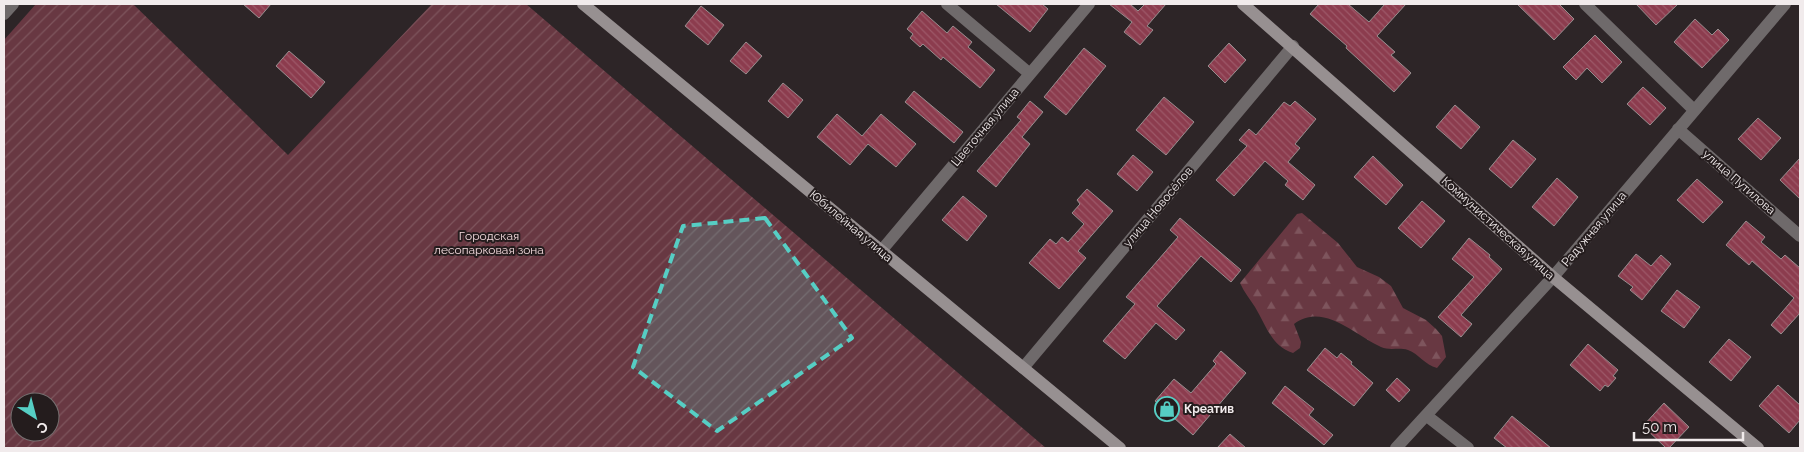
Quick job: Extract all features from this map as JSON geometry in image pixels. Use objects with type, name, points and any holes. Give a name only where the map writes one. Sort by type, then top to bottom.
[{"type":"street","points":[[4,14],[13,4]]},
{"type":"street","name":"Юбилейная улица","points":[[583,4],[1120,448]]},
{"type":"street","points":[[947,4],[1030,74]]},
{"type":"street","name":"Цветочная улица","points":[[881,251],[1089,4]]},
{"type":"street","name":"Коммунистическая улица","points":[[1243,4],[1293,46],[1553,277],[1758,448]]},
{"type":"street","points":[[1585,4],[1694,110]]},
{"type":"street","name":"Радужная улица","points":[[1396,448],[1553,277],[1785,4]]},
{"type":"street","name":"улица Новосёлов","points":[[1023,368],[1293,46]]},
{"type":"street","name":"улица Путилова","points":[[1678,129],[1800,236]]},
{"type":"street","points":[[1427,416],[1468,448]]},
{"type":"highlighted area","points":[[765,218],[852,338],[717,431],[633,367],[683,226]]},
{"type":"green space","name":"Городская лесопарковая зона","points":[[36,4],[133,4],[288,155],[432,4],[526,4],[1046,448],[4,448],[4,40]]},
{"type":"green space","points":[[1302,213],[1338,243],[1357,267],[1379,277],[1391,286],[1403,308],[1426,320],[1436,329],[1442,336],[1446,357],[1437,368],[1408,350],[1381,347],[1328,318],[1305,318],[1294,324],[1301,342],[1300,348],[1293,353],[1274,340],[1240,283],[1297,214]]},
{"type":"building","points":[[243,4],[271,4],[259,18]]},
{"type":"building","points":[[996,4],[1042,4],[1048,9],[1030,32]]},
{"type":"building","points":[[1109,4],[1130,4],[1138,11],[1145,4],[1166,4],[1147,26],[1153,30],[1140,45],[1124,32],[1132,22]]},
{"type":"building","points":[[1319,4],[1348,4],[1369,22],[1385,4],[1406,4],[1377,36],[1395,52],[1391,55],[1411,73],[1394,92],[1346,48],[1347,46],[1310,14]]},
{"type":"building","points":[[1517,4],[1559,4],[1574,19],[1554,40]]},
{"type":"building","points":[[1636,4],[1678,4],[1656,25]]},
{"type":"building","points":[[701,6],[724,25],[708,45],[685,26]]},
{"type":"building","points":[[922,11],[947,33],[953,26],[972,42],[968,47],[995,70],[980,88],[943,57],[941,60],[923,44],[920,47],[910,38],[913,34],[907,29]]},
{"type":"building","points":[[1695,19],[1712,35],[1718,29],[1729,40],[1702,68],[1674,42]]},
{"type":"building","points":[[1595,35],[1622,62],[1602,83],[1587,68],[1576,80],[1563,67]]},
{"type":"building","points":[[746,42],[762,56],[746,74],[730,61]]},
{"type":"building","points":[[1229,43],[1246,60],[1225,83],[1208,66]]},
{"type":"building","points":[[1084,48],[1106,66],[1066,115],[1044,97]]},
{"type":"building","points":[[289,51],[325,82],[311,98],[276,66]]},
{"type":"building","points":[[783,83],[803,100],[788,118],[768,101]]},
{"type":"building","points":[[1643,87],[1666,108],[1650,125],[1627,104]]},
{"type":"building","points":[[914,91],[963,132],[954,143],[905,102]]},
{"type":"building","points":[[1164,97],[1194,122],[1166,155],[1136,130]]},
{"type":"building","points":[[1030,101],[1043,112],[1022,137],[1030,144],[996,187],[977,171],[1021,120],[1017,117]]},
{"type":"building","points":[[1295,101],[1316,119],[1295,144],[1300,148],[1288,162],[1315,185],[1303,200],[1285,185],[1288,181],[1265,161],[1234,196],[1216,180],[1247,146],[1239,140],[1249,129],[1256,135],[1284,102],[1290,106]]},
{"type":"building","points":[[1455,105],[1480,127],[1461,149],[1436,127]]},
{"type":"building","points":[[837,114],[862,136],[881,114],[916,144],[896,167],[868,144],[850,165],[817,137]]},
{"type":"building","points":[[1758,118],[1781,138],[1761,160],[1738,139]]},
{"type":"building","points":[[1513,140],[1536,159],[1511,188],[1489,169]]},
{"type":"building","points":[[1133,155],[1153,172],[1137,191],[1117,174]]},
{"type":"building","points":[[1373,156],[1403,185],[1386,205],[1354,177]]},
{"type":"building","points":[[1800,158],[1800,199],[1780,180]]},
{"type":"building","points":[[1557,178],[1578,197],[1554,226],[1532,207]]},
{"type":"building","points":[[1697,179],[1723,202],[1703,223],[1677,200]]},
{"type":"building","points":[[1087,189],[1113,211],[1078,251],[1086,258],[1059,289],[1029,263],[1050,239],[1056,244],[1062,237],[1068,242],[1084,224],[1072,213],[1080,204],[1077,200]]},
{"type":"building","points":[[963,196],[987,216],[967,241],[942,220]]},
{"type":"building","points":[[1422,201],[1445,221],[1421,248],[1398,228]]},
{"type":"building","points":[[1180,218],[1241,270],[1231,282],[1201,256],[1157,306],[1185,330],[1176,340],[1156,323],[1125,359],[1103,341],[1135,304],[1126,297],[1178,237],[1170,230]]},
{"type":"building","points":[[1746,221],[1765,237],[1761,242],[1781,259],[1785,255],[1800,268],[1800,313],[1781,334],[1771,325],[1794,298],[1752,261],[1749,265],[1726,245]]},
{"type":"building","points":[[1469,238],[1490,255],[1489,257],[1502,269],[1461,315],[1472,324],[1461,337],[1438,317],[1474,277],[1452,259]]},
{"type":"building","points":[[1636,254],[1651,266],[1661,255],[1671,264],[1642,300],[1630,290],[1633,287],[1618,276]]},
{"type":"building","points":[[1677,290],[1700,307],[1684,328],[1661,311]]},
{"type":"building","points":[[1729,339],[1751,357],[1731,381],[1709,362]]},
{"type":"building","points":[[1588,344],[1618,370],[1613,376],[1616,378],[1608,387],[1605,385],[1600,391],[1570,365]]},
{"type":"building","points":[[1325,348],[1337,358],[1341,353],[1373,383],[1354,406],[1307,370]]},
{"type":"building","points":[[1221,351],[1246,373],[1193,435],[1155,401],[1174,379],[1191,393],[1216,364],[1213,361]]},
{"type":"building","points":[[1397,378],[1410,390],[1399,402],[1386,390]]},
{"type":"building","points":[[1778,385],[1800,405],[1800,420],[1789,433],[1759,406]]},
{"type":"building","points":[[1285,386],[1314,409],[1309,415],[1333,435],[1324,445],[1272,403]]},
{"type":"building","points":[[1664,403],[1689,427],[1669,448],[1666,448],[1643,426]]},
{"type":"building","points":[[1512,416],[1551,448],[1507,448],[1494,438]]},
{"type":"building","points":[[1230,434],[1246,448],[1217,448]]},
{"type":"place","name":"Креатив","points":[[1167,409]]}]
